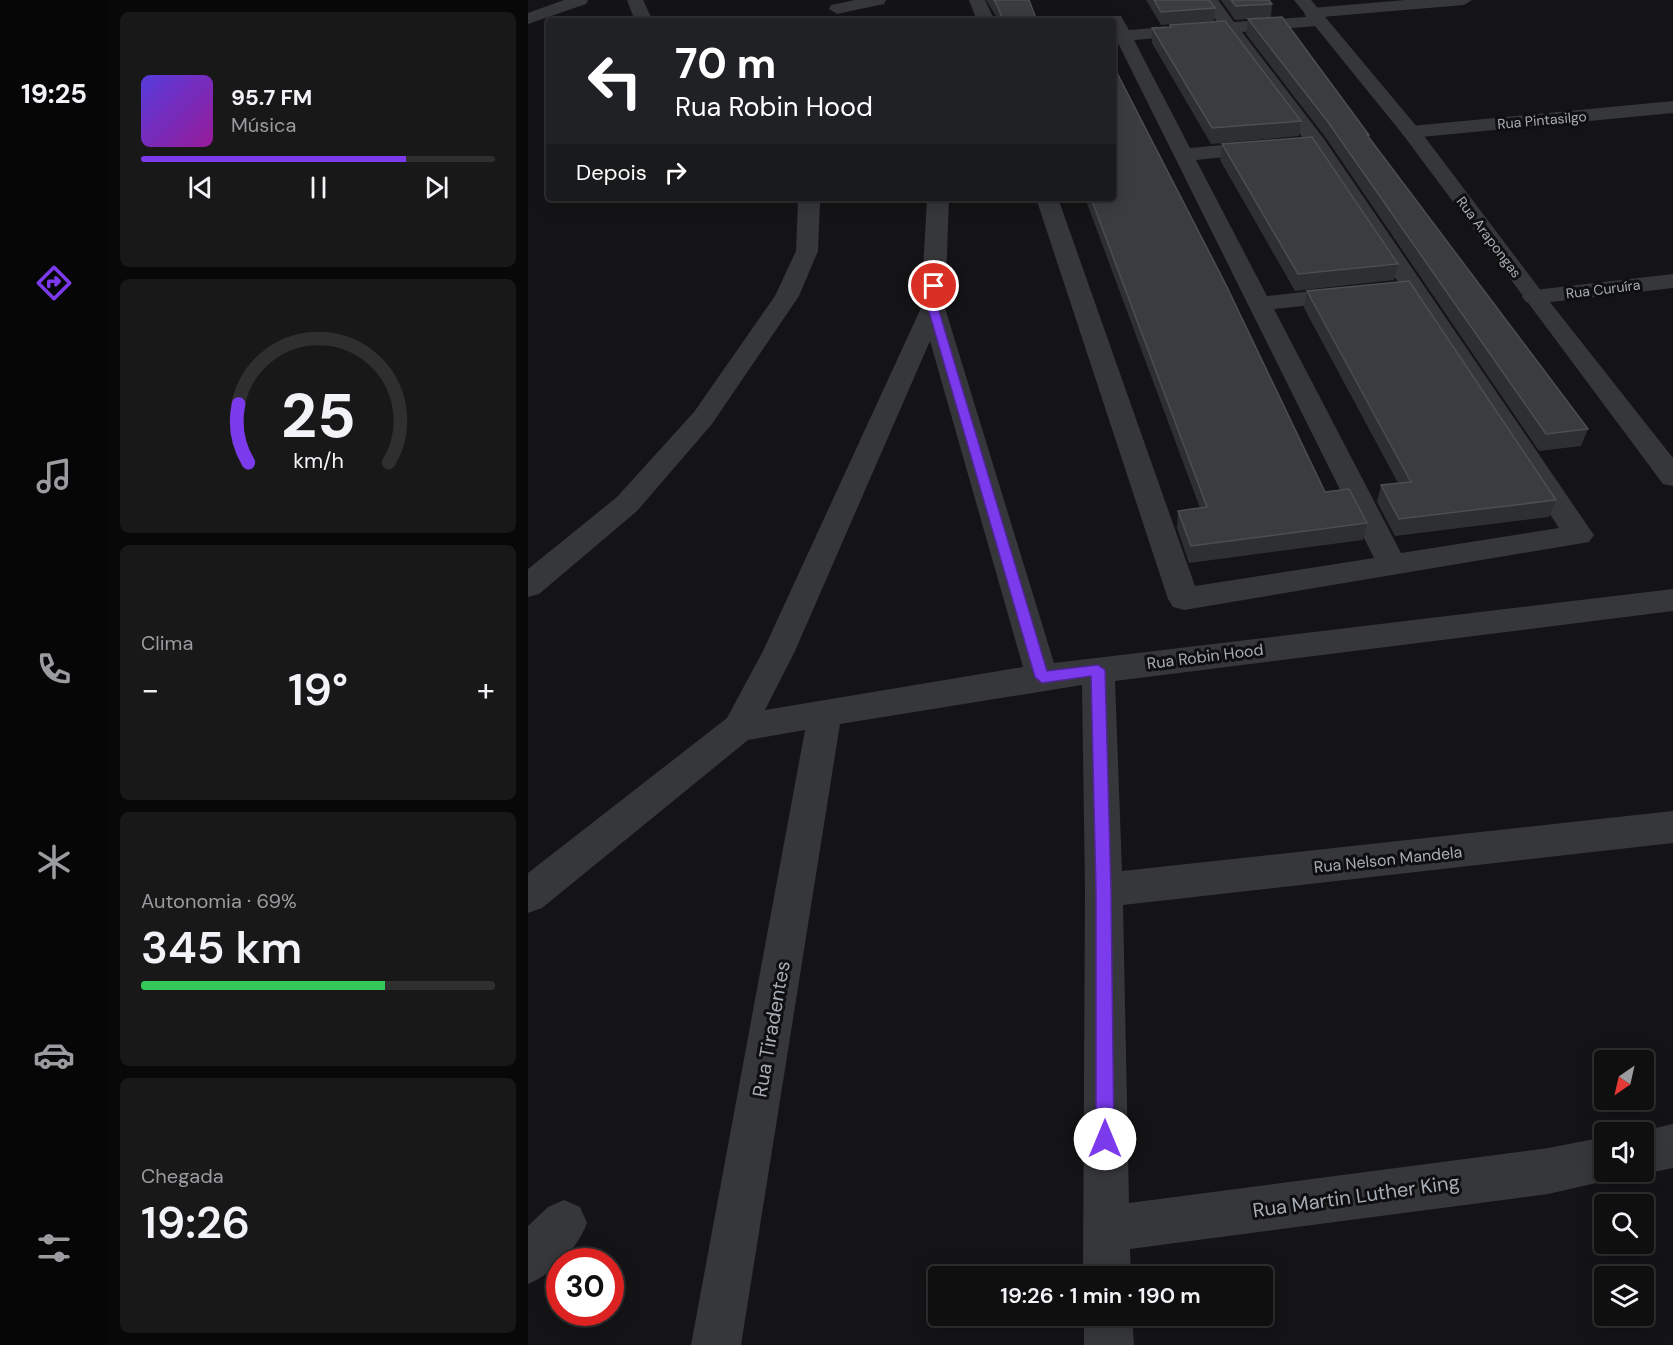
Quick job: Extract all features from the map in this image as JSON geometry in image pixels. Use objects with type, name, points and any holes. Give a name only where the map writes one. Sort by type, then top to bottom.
[{"type":"street","points":[[528,19],[580,0]]},
{"type":"street","points":[[635,0],[643,18]]},
{"type":"street","points":[[836,10],[878,0]]},
{"type":"street","points":[[978,0],[985,18]]},
{"type":"street","points":[[1218,13],[1464,0]]},
{"type":"street","points":[[1116,28],[1260,8]]},
{"type":"street","name":"Rua Arapongas","points":[[1304,9],[1411,132],[1534,297],[1673,477]]},
{"type":"street","points":[[1048,201],[1184,600],[1579,535],[1298,144],[1218,13]]},
{"type":"street","points":[[1116,32],[1183,155],[1392,564]]},
{"type":"street","name":"Rua Pintasilgo","points":[[1411,132],[1673,107]]},
{"type":"street","points":[[1183,155],[1298,144]]},
{"type":"street","points":[[528,586],[627,504],[703,418],[787,296],[807,251],[808,201]]},
{"type":"street","points":[[938,201],[933,308],[1042,677]]},
{"type":"street","name":"Rua Curuíra","points":[[1534,297],[1673,281]]},
{"type":"street","points":[[1258,304],[1366,292]]},
{"type":"street","points":[[528,896],[739,728],[779,651],[933,308]]},
{"type":"street","name":"Rua Robin Hood","points":[[739,728],[1042,677],[1673,600]]},
{"type":"street","points":[[1098,670],[1104,890],[1107,1266]]},
{"type":"street","name":"Rua Tiradentes","points":[[716,1345],[825,714]]},
{"type":"street","name":"Rua Nelson Mandela","points":[[1104,890],[1673,827]]},
{"type":"street","points":[[1654,1150],[1673,1146]]},
{"type":"street","name":"Rua Martin Luther King","points":[[1106,1229],[1536,1172],[1594,1161]]},
{"type":"street","points":[[528,1260],[564,1223]]},
{"type":"street","points":[[1108,1326],[1109,1345]]},
{"type":"building","points":[[994,0],[1029,0],[1036,18],[1002,18]]},
{"type":"building","points":[[1154,0],[1209,0],[1215,8],[1161,12]]},
{"type":"building","points":[[1231,0],[1269,0],[1272,4],[1236,6]]},
{"type":"building","points":[[1282,17],[1369,135],[1367,135],[1588,429],[1546,434],[1328,122],[1248,19]]},
{"type":"building","points":[[1225,21],[1301,121],[1212,128],[1152,28]]},
{"type":"building","points":[[1116,71],[1226,285],[1325,492],[1349,489],[1367,523],[1191,546],[1178,511],[1207,507],[1092,201],[1116,201]]},
{"type":"building","points":[[1312,137],[1398,264],[1298,274],[1222,144]]},
{"type":"building","points":[[1409,281],[1556,500],[1399,519],[1381,485],[1411,482],[1307,291]]},
{"type":"route","points":[[934,286],[933,308],[1042,677],[1098,670],[1104,890],[1105,1139]]}]
